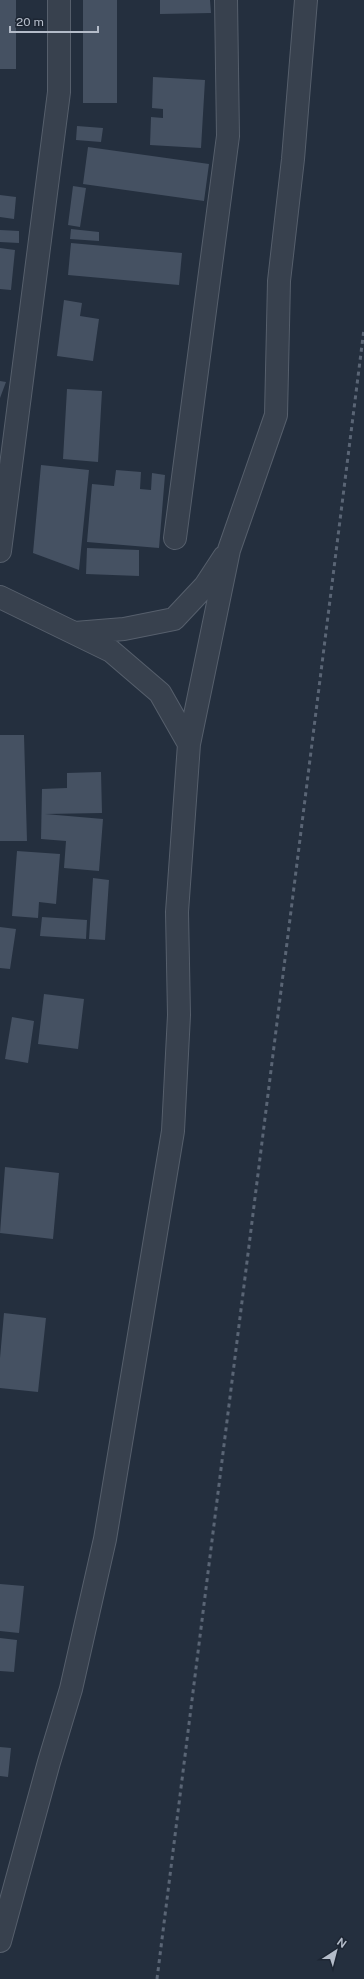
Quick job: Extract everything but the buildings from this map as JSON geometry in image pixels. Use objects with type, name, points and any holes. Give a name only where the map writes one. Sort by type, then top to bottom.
[{"type":"street","points":[[0,551],[58,92],[59,0]]},
{"type":"street","points":[[175,538],[228,136],[226,0]]},
{"type":"street","points":[[0,1941],[71,1689],[105,1539],[173,1132],[179,1015],[177,912],[189,744],[229,550],[276,415],[279,281],[293,159],[306,0]]},
{"type":"street","points":[[74,633],[124,630],[174,619],[204,586],[229,550]]},
{"type":"street","points":[[0,597],[111,651],[160,693],[189,744]]},
{"type":"railway","points":[[157,1979],[364,329]]}]
